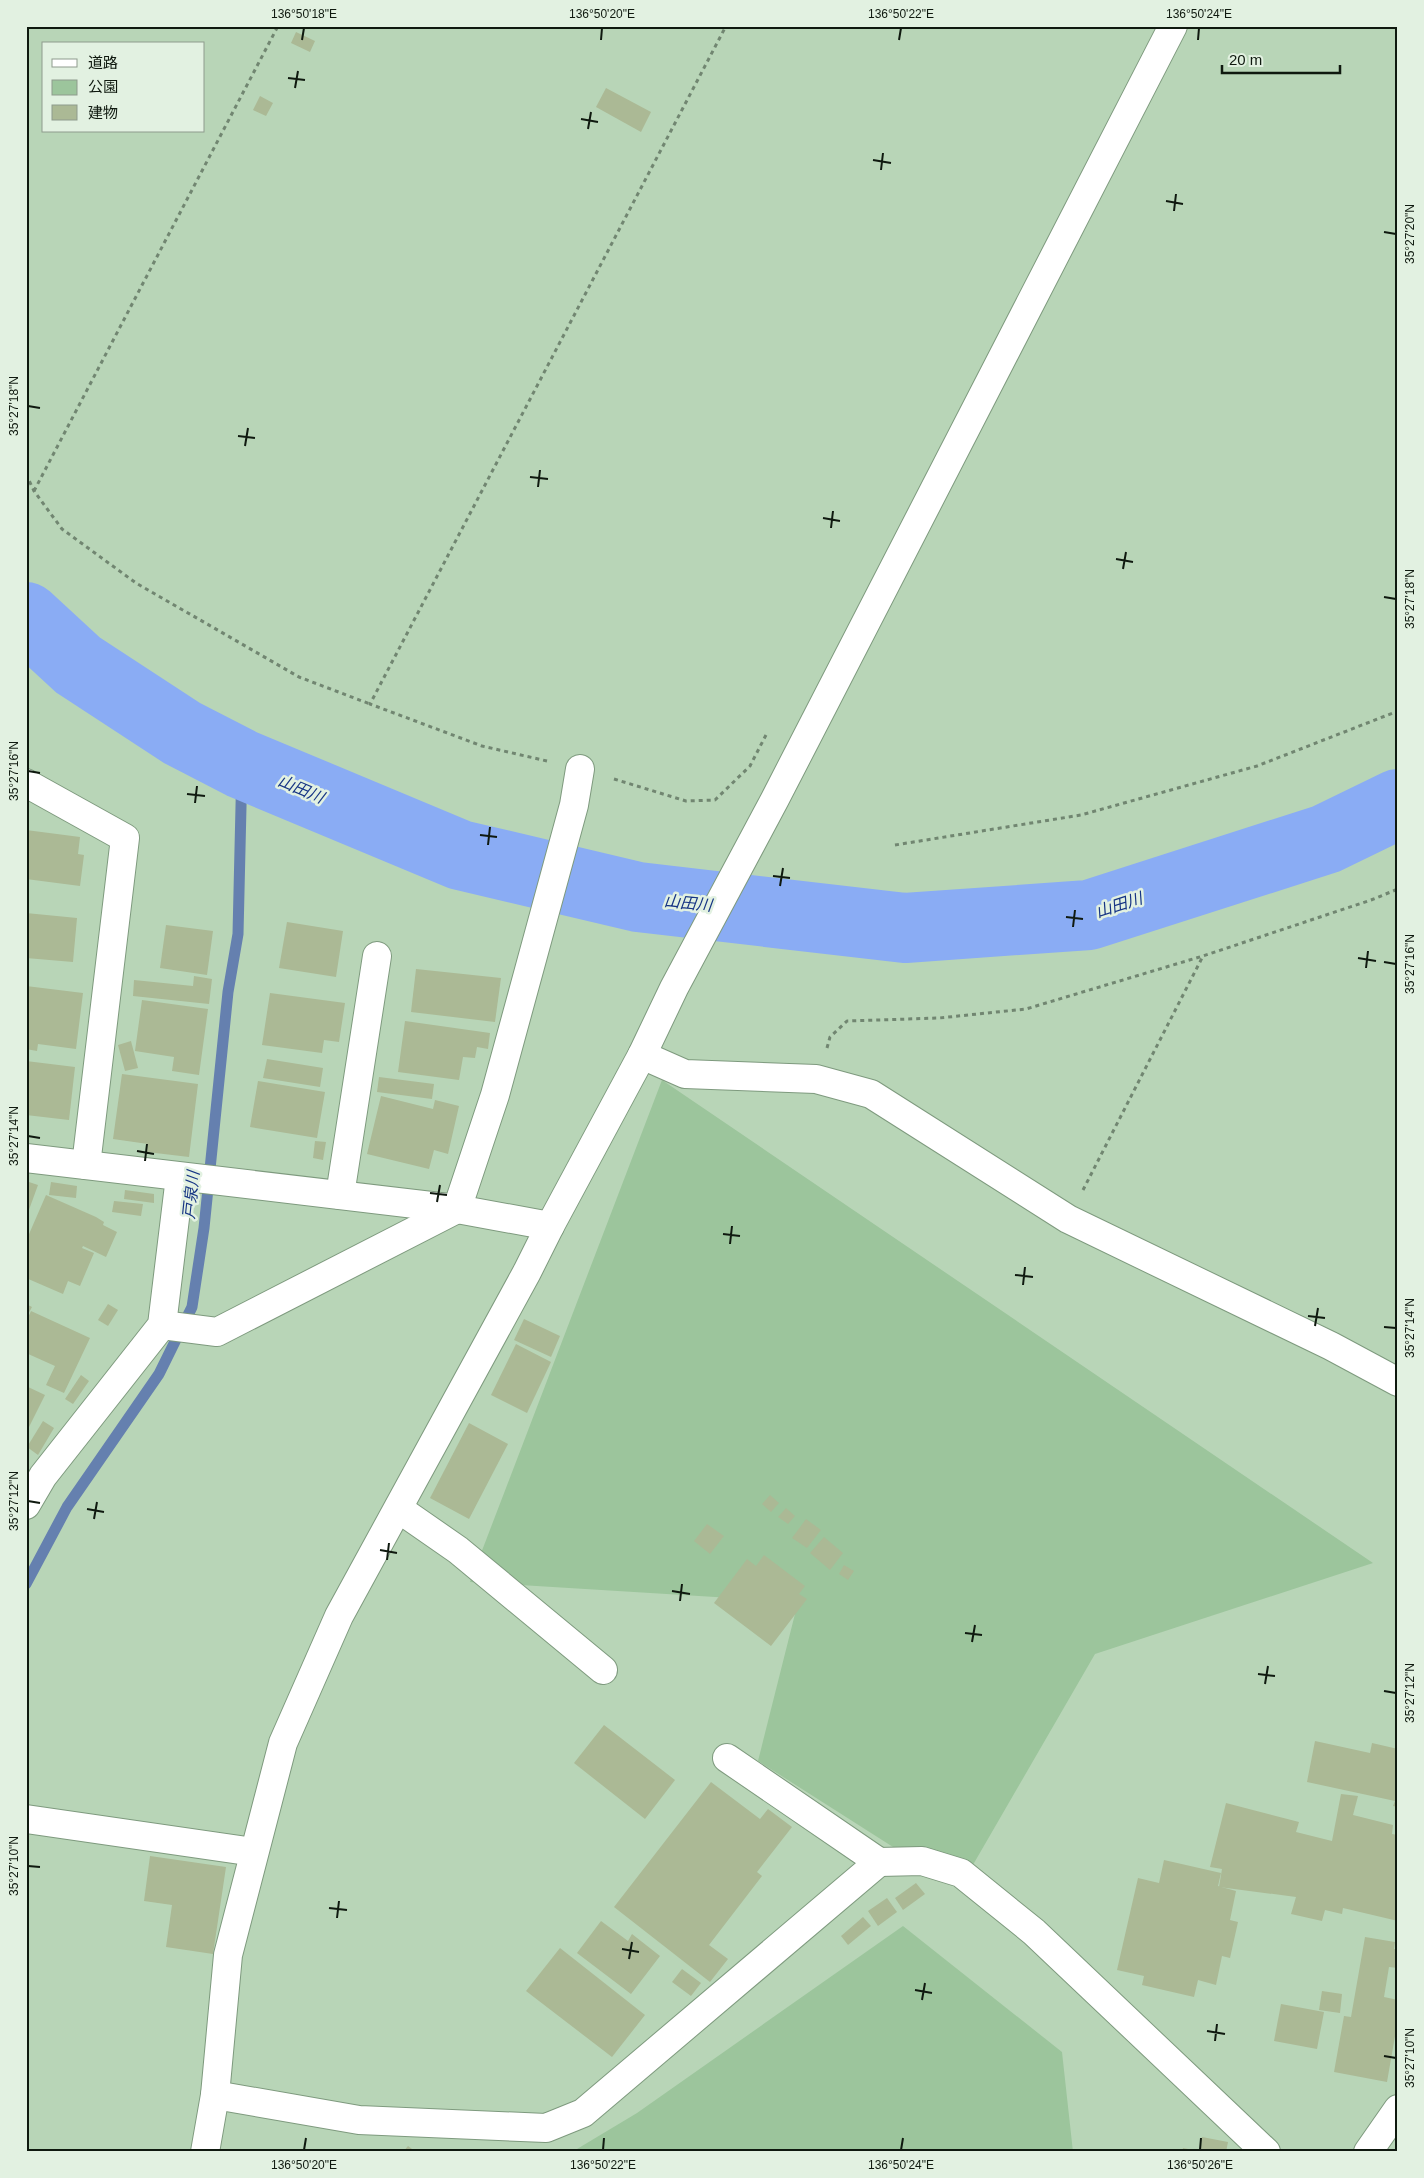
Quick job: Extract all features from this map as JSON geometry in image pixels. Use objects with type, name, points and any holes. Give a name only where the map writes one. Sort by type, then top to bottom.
[{"type":"street","points":[[205,2152],[215,2095],[228,1955],[283,1743],[339,1616],[527,1272],[642,1056],[674,988],[775,799],[1173,26]]},
{"type":"street","points":[[167,1326],[216,1332],[457,1209],[495,1095],[530,961],[574,806],[580,769]]},
{"type":"street","points":[[26,783],[125,838],[86,1165]]},
{"type":"street","points":[[340,1195],[377,956]]},
{"type":"street","points":[[642,1056],[685,1074],[816,1079],[871,1094],[1068,1219],[1331,1346],[1398,1382]]},
{"type":"street","points":[[26,1158],[457,1209],[550,1226]]},
{"type":"street","points":[[26,1505],[43,1476],[167,1326],[191,1178]]},
{"type":"street","points":[[399,1508],[458,1550],[603,1670]]},
{"type":"street","points":[[727,1758],[879,1862],[922,1861],[961,1873],[1034,1932],[1266,2152]]},
{"type":"street","points":[[26,1820],[254,1852]]},
{"type":"street","points":[[215,2095],[359,2120],[546,2128],[583,2113],[879,1862]]},
{"type":"street","points":[[1368,2152],[1398,2109]]},
{"type":"path","points":[[34,491],[278,26]]},
{"type":"path","points":[[370,704],[726,26]]},
{"type":"path","points":[[26,474],[34,491],[62,529],[136,583],[300,677],[482,746],[580,769],[686,801],[715,800],[750,766],[768,731]]},
{"type":"path","points":[[895,845],[1081,815],[1257,766],[1398,711]]},
{"type":"path","points":[[816,1079],[830,1037],[847,1021],[939,1018],[1026,1009],[1203,956],[1371,900],[1398,889]]},
{"type":"path","points":[[1068,1219],[1203,956]]},
{"type":"green space","points":[[662,1080],[1373,1563],[1095,1654],[959,1889],[758,1761],[798,1602],[470,1582]]},
{"type":"green space","points":[[903,1926],[1062,2052],[1073,2152],[572,2152],[637,2113]]},
{"type":"building","points":[[296,32],[315,41],[310,52],[291,43]]},
{"type":"building","points":[[606,88],[651,112],[641,132],[596,107]]},
{"type":"building","points":[[260,96],[273,103],[266,116],[253,110]]},
{"type":"building","points":[[26,830],[80,837],[78,854],[84,855],[80,886],[26,879]]},
{"type":"building","points":[[26,913],[77,918],[73,962],[26,958]]},
{"type":"building","points":[[287,922],[343,931],[336,977],[279,968]]},
{"type":"building","points":[[166,925],[213,931],[207,975],[160,968]]},
{"type":"building","points":[[416,969],[501,978],[495,1022],[411,1012]]},
{"type":"building","points":[[194,976],[212,979],[209,1004],[133,996],[134,980],[193,986]]},
{"type":"building","points":[[26,986],[83,993],[76,1049],[38,1044],[37,1051],[26,1049]]},
{"type":"building","points":[[270,993],[345,1003],[339,1042],[324,1040],[322,1053],[262,1045]]},
{"type":"building","points":[[142,1000],[208,1009],[199,1075],[172,1071],[174,1057],[135,1051]]},
{"type":"building","points":[[405,1021],[490,1033],[488,1049],[477,1047],[475,1058],[463,1057],[459,1080],[398,1072]]},
{"type":"building","points":[[131,1041],[138,1068],[125,1071],[118,1045]]},
{"type":"building","points":[[267,1059],[323,1068],[320,1087],[263,1078]]},
{"type":"building","points":[[26,1061],[75,1067],[69,1120],[26,1115]]},
{"type":"building","points":[[122,1074],[198,1084],[189,1157],[147,1152],[148,1144],[113,1139]]},
{"type":"building","points":[[379,1077],[434,1084],[432,1099],[377,1092]]},
{"type":"building","points":[[258,1081],[325,1092],[317,1138],[250,1127]]},
{"type":"building","points":[[381,1096],[433,1109],[435,1100],[459,1106],[448,1154],[434,1150],[429,1169],[367,1154]]},
{"type":"building","points":[[315,1141],[326,1142],[323,1160],[313,1158]]},
{"type":"building","points":[[26,1181],[38,1185],[26,1218]]},
{"type":"building","points":[[51,1182],[77,1186],[76,1198],[49,1195]]},
{"type":"building","points":[[125,1190],[154,1194],[154,1203],[124,1199]]},
{"type":"building","points":[[46,1195],[96,1217],[104,1222],[103,1225],[117,1232],[106,1257],[83,1246],[82,1248],[94,1253],[80,1286],[68,1281],[63,1294],[26,1278],[26,1241]]},
{"type":"building","points":[[114,1201],[143,1204],[141,1216],[112,1212]]},
{"type":"building","points":[[26,1304],[32,1307],[26,1318]]},
{"type":"building","points":[[108,1304],[118,1310],[108,1326],[98,1320]]},
{"type":"building","points":[[31,1311],[90,1338],[64,1393],[46,1385],[55,1366],[26,1353],[26,1322]]},
{"type":"building","points":[[524,1319],[560,1336],[551,1357],[514,1340]]},
{"type":"building","points":[[516,1344],[551,1362],[527,1413],[491,1395]]},
{"type":"building","points":[[81,1375],[89,1381],[73,1404],[65,1399]]},
{"type":"building","points":[[26,1386],[45,1395],[26,1433]]},
{"type":"building","points":[[43,1421],[54,1428],[38,1455],[27,1447]]},
{"type":"building","points":[[469,1423],[508,1444],[469,1519],[430,1498]]},
{"type":"building","points":[[770,1495],[779,1503],[771,1512],[762,1504]]},
{"type":"building","points":[[786,1508],[795,1516],[788,1524],[778,1517]]},
{"type":"building","points":[[806,1519],[821,1530],[807,1548],[792,1538]]},
{"type":"building","points":[[707,1524],[724,1536],[710,1554],[694,1541]]},
{"type":"building","points":[[824,1537],[843,1553],[830,1570],[810,1553]]},
{"type":"building","points":[[764,1555],[805,1586],[799,1594],[807,1599],[771,1646],[714,1603],[747,1559],[756,1566]]},
{"type":"building","points":[[844,1565],[854,1571],[848,1580],[839,1574]]},
{"type":"building","points":[[604,1725],[675,1780],[645,1819],[574,1763]]},
{"type":"building","points":[[1315,1741],[1370,1753],[1372,1743],[1398,1749],[1398,1807],[1393,1806],[1395,1801],[1307,1782]]},
{"type":"building","points":[[711,1782],[760,1819],[768,1809],[792,1827],[757,1872],[762,1876],[709,1945],[728,1959],[710,1982],[614,1907]]},
{"type":"building","points":[[1341,1794],[1358,1796],[1353,1815],[1393,1825],[1392,1834],[1398,1835],[1398,1921],[1343,1908],[1342,1914],[1325,1910],[1322,1921],[1291,1914],[1296,1897],[1219,1887],[1222,1869],[1210,1867],[1226,1803],[1299,1822],[1296,1832],[1332,1841]]},
{"type":"building","points":[[150,1856],[226,1867],[213,1954],[166,1947],[172,1905],[144,1901]]},
{"type":"building","points":[[1164,1860],[1221,1873],[1218,1886],[1236,1891],[1230,1920],[1238,1922],[1230,1958],[1222,1956],[1216,1985],[1198,1980],[1194,1997],[1142,1985],[1144,1976],[1117,1970],[1138,1878],[1159,1883]]},
{"type":"building","points":[[916,1883],[925,1894],[903,1910],[895,1898]]},
{"type":"building","points":[[887,1898],[897,1912],[878,1926],[868,1911]]},
{"type":"building","points":[[863,1917],[871,1926],[848,1945],[841,1936]]},
{"type":"building","points":[[601,1921],[628,1941],[632,1934],[660,1956],[631,1994],[577,1953]]},
{"type":"building","points":[[1365,1937],[1395,1942],[1394,1949],[1398,1949],[1398,1968],[1389,1967],[1384,1997],[1398,2000],[1398,2019],[1387,2082],[1334,2072],[1344,2016],[1351,2017]]},
{"type":"building","points":[[560,1948],[645,2015],[612,2057],[526,1991]]},
{"type":"building","points":[[682,1969],[701,1983],[691,1996],[672,1982]]},
{"type":"building","points":[[1322,1991],[1342,1994],[1340,2013],[1319,2010]]},
{"type":"building","points":[[1281,2004],[1324,2012],[1317,2049],[1274,2041]]},
{"type":"building","points":[[1202,2137],[1228,2142],[1226,2152],[1200,2152]]},
{"type":"building","points":[[408,2146],[416,2152],[403,2152]]},
{"type":"building","points":[[1183,2148],[1198,2151],[1198,2152],[1182,2152]]},
{"type":"building","points":[[1150,2149],[1162,2151],[1162,2152],[1149,2152]]},
{"type":"waterway","name":"山田川","points":[[26,617],[78,665],[182,733],[242,764],[460,855],[638,897],[905,928],[1089,915],[1326,839],[1398,804]]},
{"type":"waterway","name":"戸泉川","points":[[26,1584],[67,1507],[159,1374],[192,1307],[204,1228],[228,992],[238,934],[242,764]]}]
